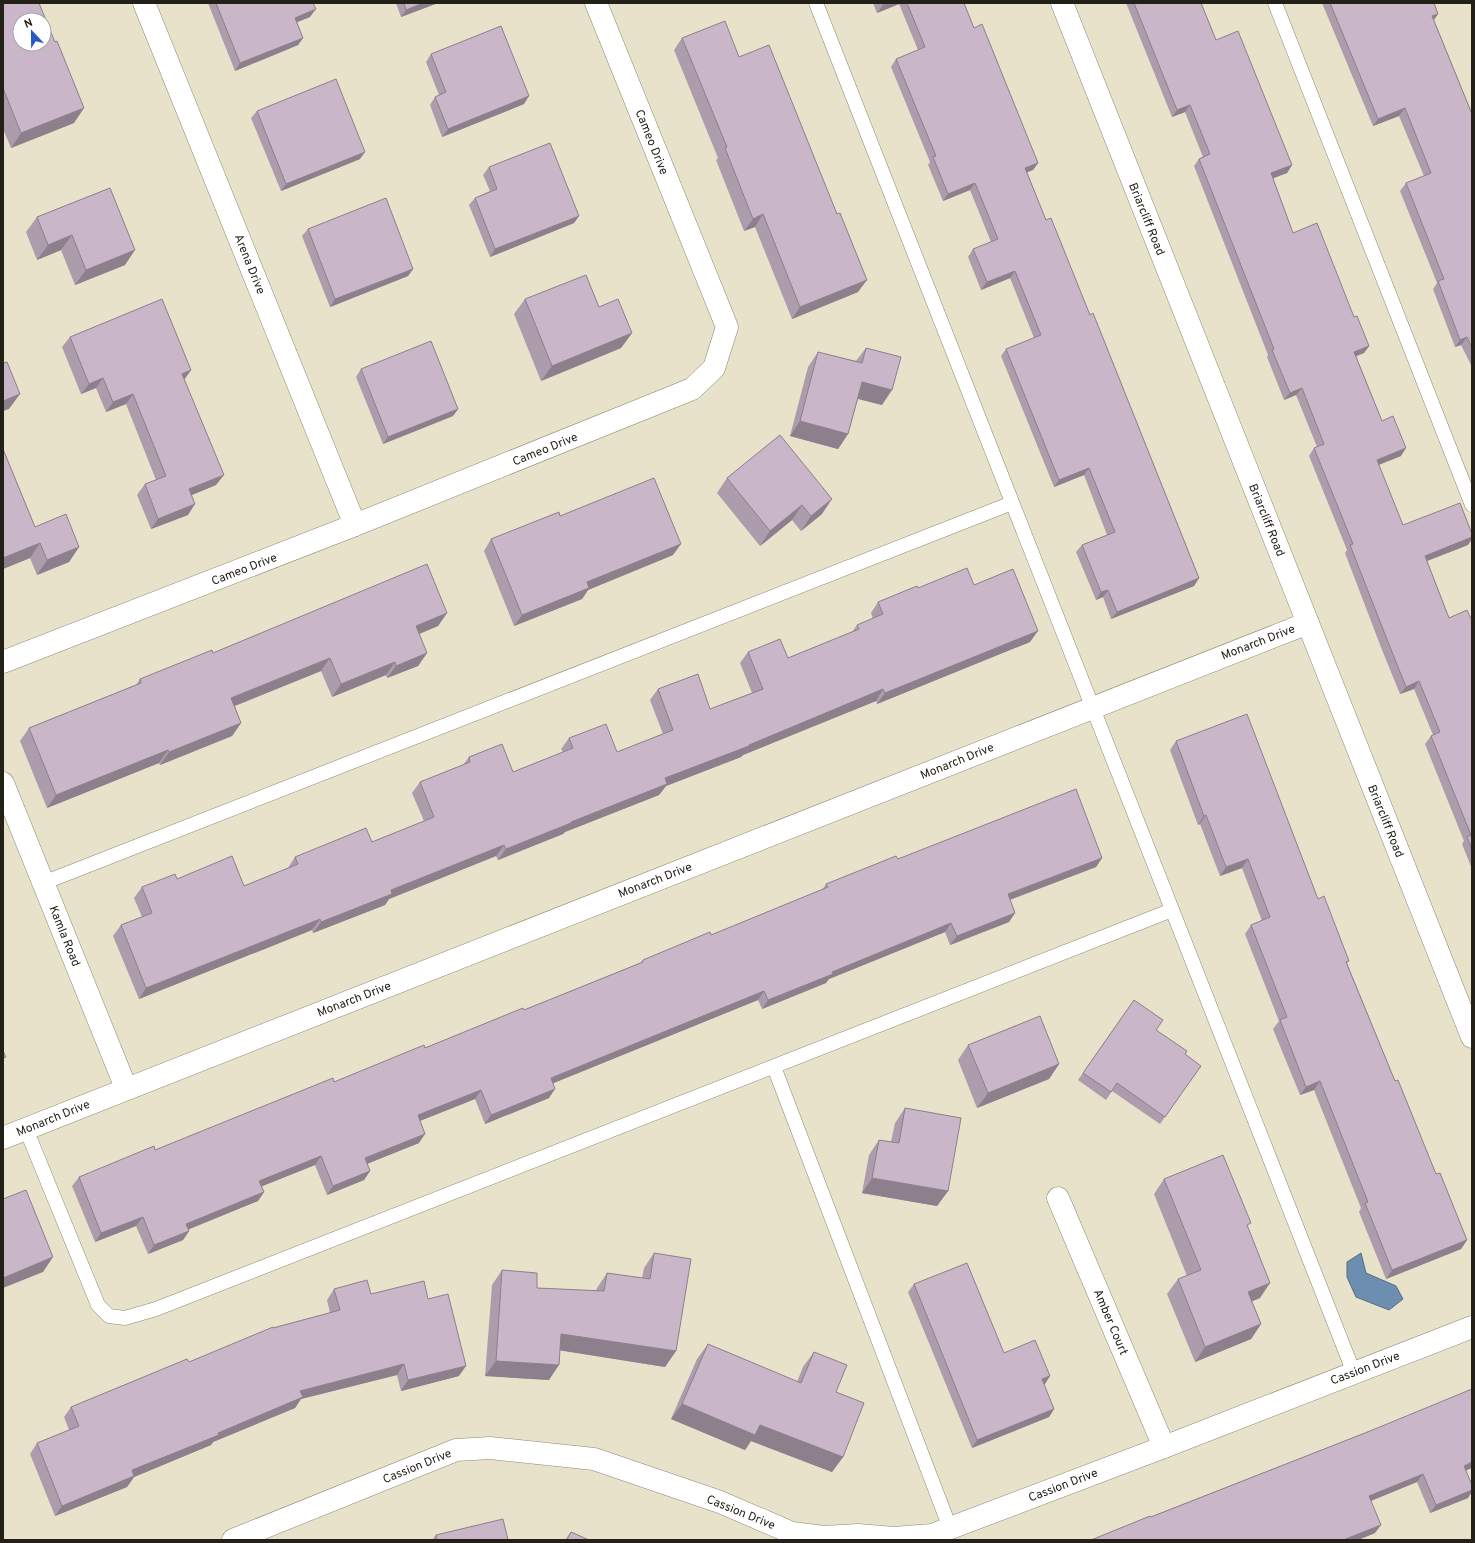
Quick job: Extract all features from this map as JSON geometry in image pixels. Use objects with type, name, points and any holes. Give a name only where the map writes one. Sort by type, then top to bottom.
[{"type":"street","name":"Arena Drive","points":[[144,3],[355,525]]},
{"type":"street","name":"Cameo Drive","points":[[3,662],[355,525],[692,389],[714,368],[727,327],[596,3]]},
{"type":"street","name":"Briarcliff Road","points":[[1062,3],[1472,1037]]},
{"type":"street","name":"Monarch Drive","points":[[3,1138],[126,1088],[1308,623]]},
{"type":"street","name":"Kamla Road","points":[[3,783],[126,1088]]},
{"type":"street","name":"Amber Court","points":[[1058,1198],[1164,1446]]},
{"type":"street","name":"Cassion Drive","points":[[233,1540],[456,1450],[490,1448],[594,1459],[720,1502],[792,1533],[824,1537],[858,1535],[894,1538],[932,1534],[1472,1327]]},
{"type":"lane","points":[[816,3],[1354,1373]]},
{"type":"lane","points":[[1275,3],[1472,505]]},
{"type":"lane","points":[[43,883],[1012,503]]},
{"type":"lane","points":[[26,1129],[98,1305],[109,1316],[124,1318],[163,1306],[1172,910]]},
{"type":"lane","points":[[774,1067],[950,1528]]},
{"type":"water","points":[[1361,1253],[1366,1273],[1396,1286],[1403,1299],[1389,1310],[1356,1297],[1347,1277],[1347,1262]]},
{"type":"building","points":[[3,3],[39,3],[43,12],[12,12],[12,52],[52,52],[52,35],[55,42],[57,41],[84,108],[21,133],[3,88]]},
{"type":"building","points":[[216,3],[313,3],[316,9],[295,18],[303,38],[240,63]]},
{"type":"building","points":[[404,3],[423,3],[406,10]]},
{"type":"building","points":[[907,3],[964,3],[974,28],[982,24],[1038,163],[1025,168],[1046,220],[1051,218],[1090,315],[1093,313],[1199,578],[1117,612],[1108,590],[1101,592],[1082,545],[1115,532],[1089,468],[1059,480],[1006,349],[1041,335],[1015,271],[987,282],[973,249],[998,239],[975,183],[948,194],[933,157],[936,156],[896,59],[925,47]]},
{"type":"building","points":[[1134,3],[1201,3],[1216,40],[1238,31],[1292,165],[1271,173],[1293,233],[1317,223],[1354,317],[1357,316],[1369,346],[1354,352],[1382,421],[1393,416],[1406,448],[1377,460],[1403,525],[1460,503],[1472,537],[1425,556],[1449,618],[1467,610],[1472,621],[1472,849],[1467,837],[1471,835],[1431,736],[1440,732],[1419,681],[1406,687],[1350,545],[1353,544],[1314,448],[1324,444],[1302,388],[1290,393],[1199,159],[1210,154],[1190,105],[1177,110]]},
{"type":"building","points":[[1330,3],[1434,3],[1438,14],[1432,16],[1472,114],[1472,348],[1467,337],[1460,340],[1438,281],[1444,279],[1406,183],[1431,173],[1405,108],[1378,119]]},
{"type":"building","points":[[725,21],[739,57],[769,45],[837,214],[840,213],[867,280],[800,307],[763,214],[753,219],[725,148],[727,147],[682,38]]},
{"type":"building","points":[[501,26],[529,96],[448,129],[435,97],[446,92],[431,54]]},
{"type":"building","points":[[336,79],[365,152],[286,184],[257,111]]},
{"type":"building","points":[[550,143],[579,216],[495,249],[475,198],[497,189],[489,167]]},
{"type":"building","points":[[110,188],[135,250],[86,270],[72,235],[48,245],[37,217]]},
{"type":"building","points":[[386,198],[413,269],[335,299],[308,229]]},
{"type":"building","points":[[586,275],[599,307],[618,299],[632,333],[552,366],[525,299]]},
{"type":"building","points":[[162,299],[191,370],[182,374],[224,475],[189,489],[195,504],[158,519],[145,484],[166,476],[133,394],[113,402],[103,378],[89,384],[70,337]]},
{"type":"building","points":[[431,341],[458,409],[388,437],[361,369]]},
{"type":"building","points":[[866,348],[901,357],[892,390],[862,382],[848,434],[800,421],[818,352],[862,363]]},
{"type":"building","points":[[7,362],[20,394],[3,401],[3,363]]},
{"type":"building","points":[[780,435],[832,499],[811,516],[802,505],[770,531],[727,478]]},
{"type":"building","points":[[3,449],[35,527],[66,514],[79,547],[47,560],[40,543],[3,558]]},
{"type":"building","points":[[654,478],[681,544],[587,582],[589,588],[522,615],[491,539],[559,512],[560,516]]},
{"type":"building","points":[[427,564],[447,613],[416,626],[427,653],[396,666],[395,662],[341,684],[330,658],[231,698],[241,723],[169,752],[168,750],[56,795],[29,728],[141,683],[140,679],[212,650],[213,653]]},
{"type":"building","points":[[967,568],[974,585],[1013,569],[1038,631],[885,693],[883,689],[749,746],[665,778],[667,784],[571,823],[506,849],[504,845],[391,890],[392,894],[321,922],[320,919],[146,988],[121,925],[152,913],[142,887],[175,874],[177,879],[232,856],[244,886],[298,864],[295,857],[366,828],[372,842],[434,817],[420,782],[470,762],[469,757],[502,744],[513,772],[573,748],[569,738],[606,724],[617,752],[673,730],[658,689],[698,674],[710,709],[763,689],[748,652],[780,639],[788,658],[859,629],[857,625],[883,614],[878,602]]},
{"type":"building","points":[[1247,714],[1318,899],[1324,896],[1349,961],[1346,962],[1395,1081],[1398,1080],[1436,1174],[1440,1173],[1467,1240],[1392,1270],[1365,1203],[1368,1202],[1320,1081],[1306,1087],[1280,1020],[1287,1017],[1251,925],[1270,917],[1248,859],[1226,867],[1206,815],[1204,816],[1176,741]]},
{"type":"building","points":[[1076,789],[1102,858],[1008,894],[1015,913],[957,936],[951,923],[832,972],[833,974],[768,1000],[764,991],[551,1078],[555,1089],[491,1115],[481,1090],[418,1115],[425,1134],[365,1158],[370,1171],[333,1186],[321,1156],[259,1181],[264,1192],[186,1224],[189,1231],[154,1245],[143,1217],[101,1233],[79,1177],[154,1146],[155,1150],[333,1078],[334,1082],[424,1045],[425,1048],[523,1008],[524,1010],[643,962],[643,960],[710,932],[711,935],[828,887],[826,884],[896,856],[898,859]]},
{"type":"building","points":[[1134,1000],[1163,1020],[1156,1030],[1187,1051],[1185,1054],[1201,1066],[1165,1117],[1117,1083],[1111,1092],[1083,1073]]},
{"type":"building","points":[[1040,1016],[1059,1064],[988,1093],[968,1045]]},
{"type":"building","points":[[3,1051],[6,1057],[3,1058]]},
{"type":"building","points":[[905,1108],[961,1118],[948,1191],[872,1178],[879,1140],[899,1143]]},
{"type":"building","points":[[1223,1155],[1251,1223],[1247,1225],[1270,1283],[1248,1292],[1261,1324],[1205,1347],[1178,1279],[1201,1270],[1164,1179]]},
{"type":"building","points":[[26,1190],[53,1257],[3,1278],[3,1199]]},
{"type":"building","points":[[654,1253],[691,1259],[676,1351],[561,1334],[559,1365],[496,1361],[502,1270],[537,1273],[537,1288],[604,1291],[607,1273],[650,1279]]},
{"type":"building","points":[[967,1263],[1004,1353],[1035,1340],[1050,1376],[1042,1379],[1054,1409],[977,1440],[914,1284]]},
{"type":"building","points":[[367,1280],[371,1294],[424,1281],[428,1299],[448,1294],[466,1366],[408,1380],[404,1364],[300,1391],[303,1397],[218,1433],[219,1435],[132,1470],[134,1476],[62,1506],[37,1443],[79,1426],[71,1407],[187,1359],[189,1362],[273,1327],[340,1310],[334,1289]]},
{"type":"building","points":[[708,1344],[801,1383],[814,1352],[847,1365],[836,1392],[864,1403],[843,1457],[760,1425],[755,1435],[682,1404]]},
{"type":"building","points":[[1472,1389],[1472,1462],[1464,1466],[1472,1485],[1472,1490],[1436,1505],[1423,1474],[1369,1496],[1381,1525],[1343,1540],[1091,1540],[1370,1431]]},
{"type":"building","points":[[503,1519],[508,1540],[437,1540],[436,1535]]},
{"type":"building","points":[[571,1532],[589,1540],[567,1540]]}]
